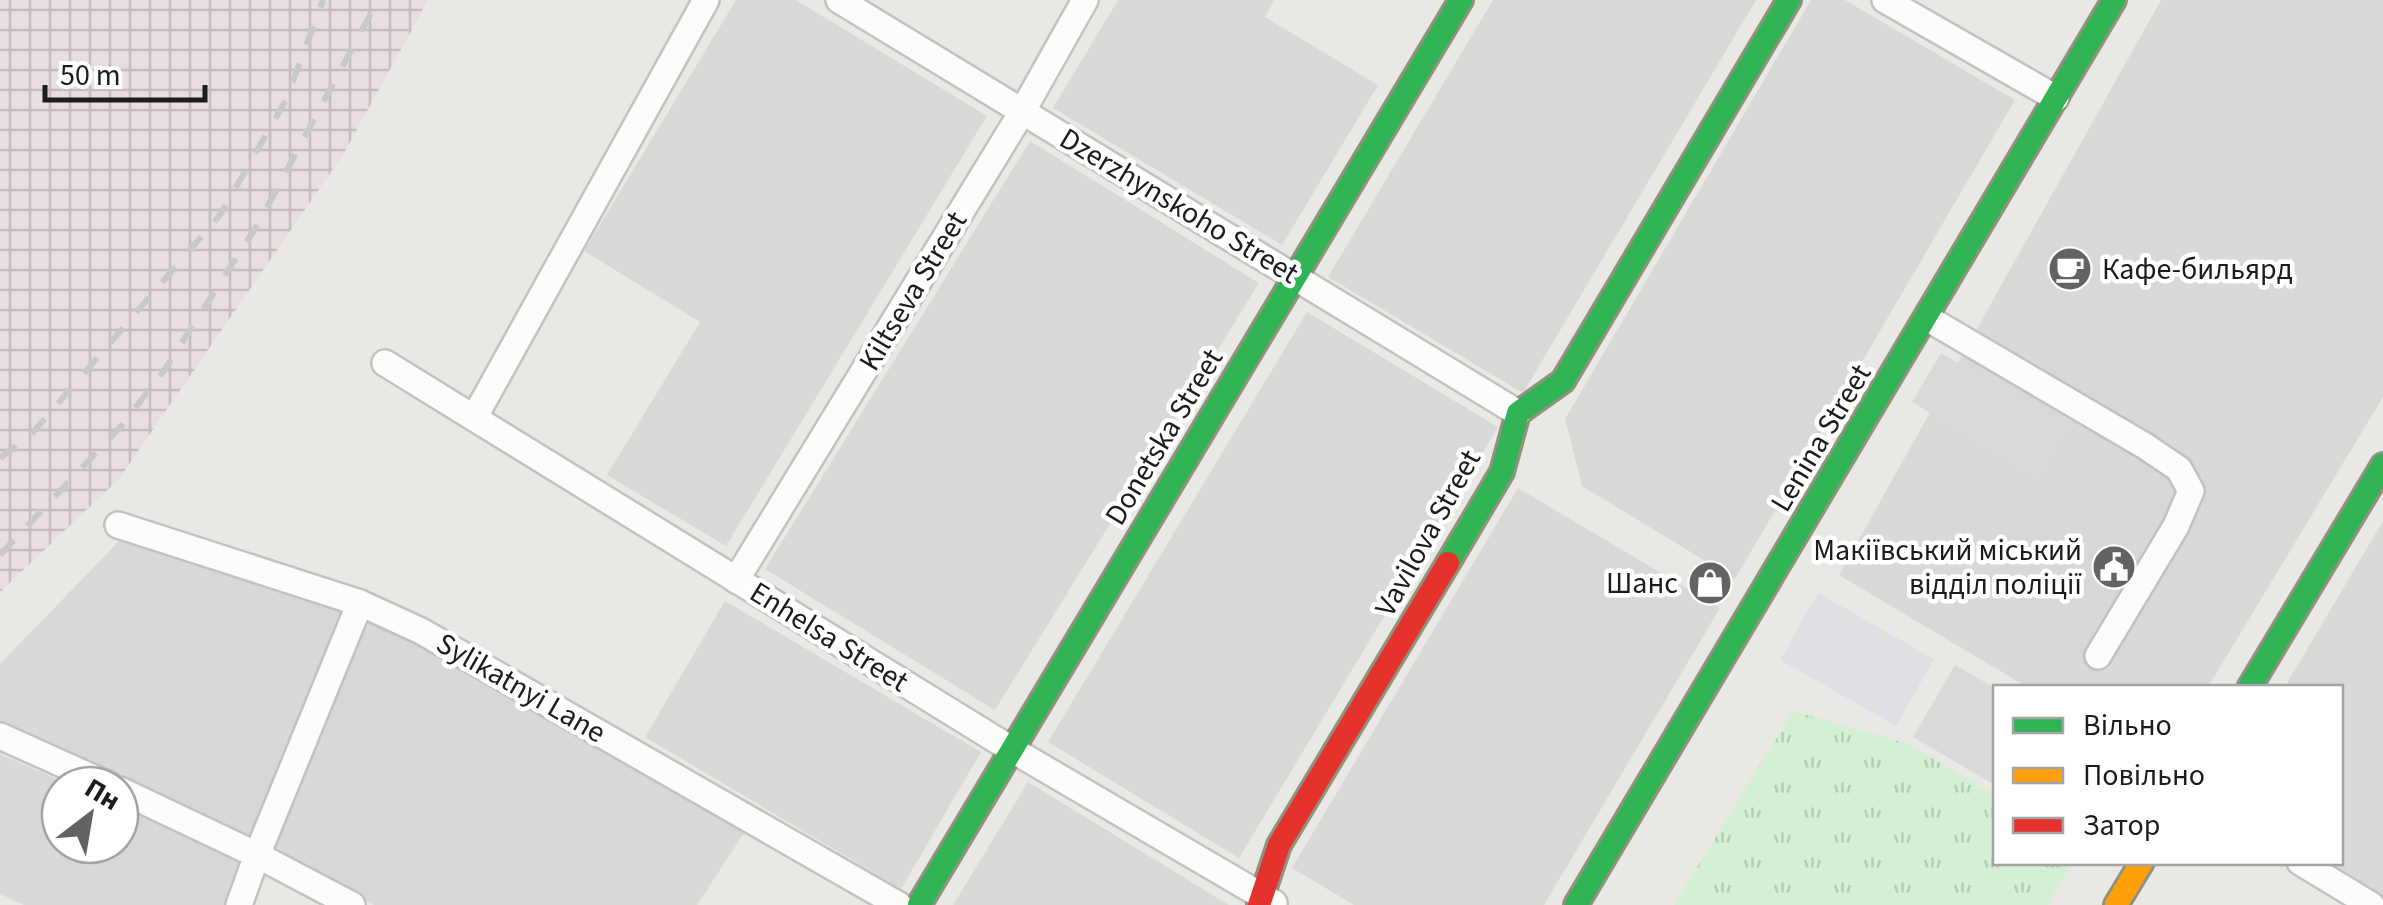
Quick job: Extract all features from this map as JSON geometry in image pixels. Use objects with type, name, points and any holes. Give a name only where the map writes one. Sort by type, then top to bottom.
[{"type":"street","points":[[474,418],[706,0]]},
{"type":"street","name":"Dzerzhynskoho Street","points":[[840,0],[1518,413]]},
{"type":"street","name":"Kiltseva Street","points":[[736,580],[1022,112],[1085,0]]},
{"type":"street","name":"Donetska Street","points":[[919,905],[1461,0]]},
{"type":"street","points":[[1518,413],[1563,381],[1789,0]]},
{"type":"street","points":[[1886,0],[2056,98]]},
{"type":"street","name":"Lenina Street","points":[[1576,905],[2114,0]]},
{"type":"street","points":[[1927,318],[2146,446],[2179,469],[2191,492],[2176,526],[2098,656]]},
{"type":"street","name":"Enhelsa Street","points":[[385,363],[1266,902]]},
{"type":"street","name":"Vavilova Street","points":[[1266,902],[1280,845],[1502,472],[1518,413]]},
{"type":"street","points":[[2251,685],[2383,465]]},
{"type":"street","name":"Sylikatnyi Lane","points":[[118,525],[360,603],[422,631],[899,905]]},
{"type":"street","points":[[239,905],[360,603]]},
{"type":"street","points":[[0,736],[65,765]]},
{"type":"street","points":[[140,799],[257,854],[352,905]]},
{"type":"street","points":[[2116,905],[2140,865]]},
{"type":"street","points":[[2305,865],[2370,905]]},
{"type":"shaded area","points":[[0,0],[428,0],[344,153],[118,480],[0,592]]},
{"type":"shaded area","points":[[736,0],[796,0],[987,116],[726,546],[607,475],[700,322],[584,251]]},
{"type":"shaded area","points":[[1118,0],[1274,0],[1265,17],[1378,85],[1282,245],[1053,108]]},
{"type":"shaded area","points":[[1493,0],[1756,0],[1523,393],[1328,277]]},
{"type":"shaded area","points":[[1811,0],[1845,0],[2015,100],[1735,579],[1582,486],[1565,419]]},
{"type":"shaded area","points":[[2161,0],[2383,0],[2383,397],[2209,685],[2024,685],[1839,575]]},
{"type":"shaded area","points":[[1030,141],[1259,283],[995,710],[765,569]]},
{"type":"shaded area","points":[[1307,312],[1498,427],[1239,858],[1048,742]]},
{"type":"shaded area","points":[[1941,353],[2067,427],[2038,477],[1912,402]]},
{"type":"shaded area","points":[[1518,488],[1720,608],[1544,905],[1354,905],[1292,868]]},
{"type":"shaded area","points":[[2383,521],[2383,900],[2322,865],[2343,865],[2343,685],[2286,685]]},
{"type":"shaded area","points":[[122,538],[349,606],[253,844],[140,793],[140,765],[79,765],[0,729],[0,664]]},
{"type":"shaded area","points":[[1818,593],[1934,659],[1896,726],[1780,660]]},
{"type":"shaded area","points":[[725,601],[981,752],[901,889],[645,737]]},
{"type":"shaded area","points":[[363,614],[746,830],[697,905],[374,905],[267,850]]},
{"type":"shaded area","points":[[1955,665],[1993,687],[1993,784],[1913,737]]},
{"type":"shaded area","points":[[0,754],[40,772],[40,865],[140,865],[140,816],[245,862],[229,905],[24,905],[0,894]]},
{"type":"shaded area","points":[[1028,782],[1229,905],[953,905]]},
{"type":"green space","points":[[1793,711],[1908,744],[1993,794],[1993,865],[2071,865],[2047,905],[1674,905]]},
{"type":"railway","points":[[0,458],[30,436],[220,215],[286,100],[323,0]]},
{"type":"railway","points":[[0,555],[122,425],[163,372],[258,224],[378,0]]},
{"type":"traffic: fast","points":[[919,905],[1461,0]]},
{"type":"traffic: fast","points":[[1448,563],[1502,472],[1518,413],[1563,381],[1789,0]]},
{"type":"traffic: fast","points":[[1576,905],[2114,0]]},
{"type":"traffic: fast","points":[[2251,685],[2383,465]]},
{"type":"traffic: slow","points":[[2116,905],[2140,865]]},
{"type":"traffic: jam","points":[[1259,905],[1279,845],[1448,563]]},
{"type":"place","name":"Кафе-бильярд","points":[[2070,269]]},
{"type":"place","name":"Макіївський міський відділ поліції","points":[[2114,567]]},
{"type":"place","name":"Шанс","points":[[1710,583]]}]
